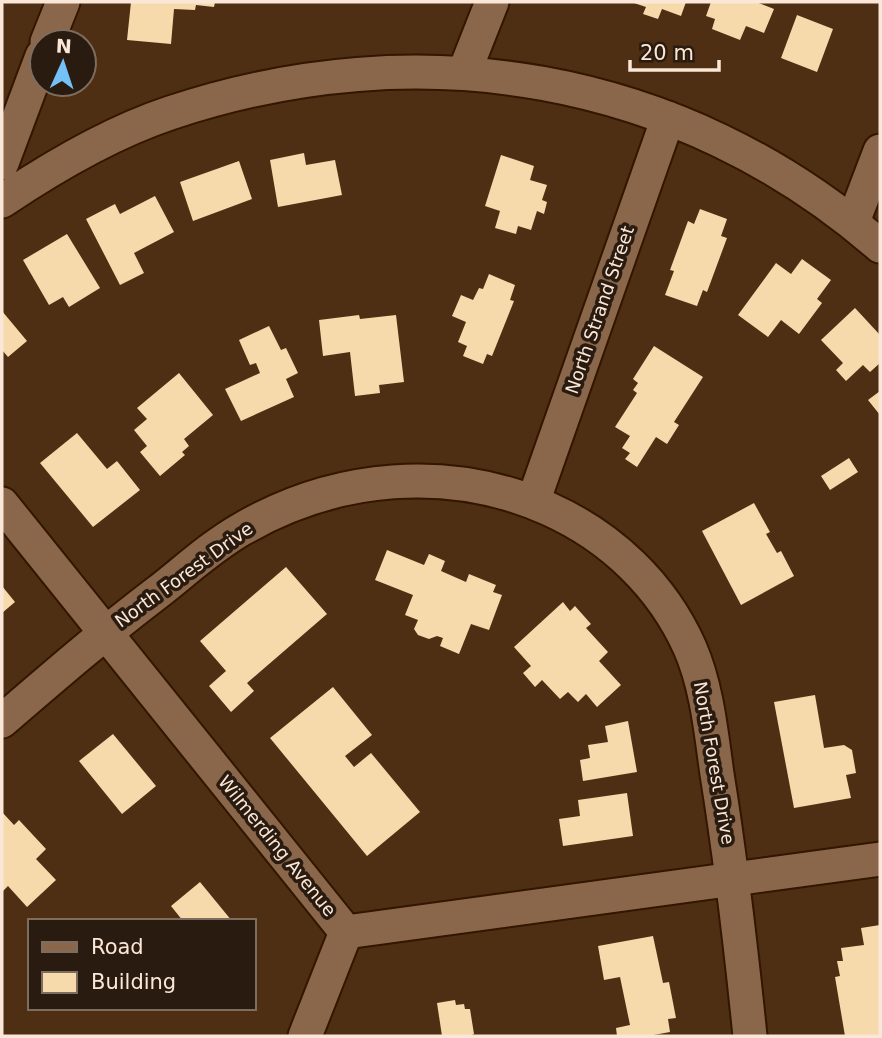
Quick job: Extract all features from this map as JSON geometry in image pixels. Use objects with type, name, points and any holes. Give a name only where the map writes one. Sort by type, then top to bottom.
[{"type":"street","points":[[53,28],[63,2]]},
{"type":"street","points":[[464,73],[492,2]]},
{"type":"street","points":[[2,201],[44,173],[99,143],[168,114],[240,92],[313,78],[401,71],[464,73],[550,84],[667,118],[738,149],[792,180],[853,222],[880,246]]},
{"type":"street","points":[[2,163],[28,93]]},
{"type":"street","name":"North Strand Street","points":[[533,502],[667,118]]},
{"type":"street","points":[[853,222],[880,151]]},
{"type":"street","name":"North Forest Drive","points":[[2,721],[105,632],[242,529],[288,505],[337,489],[388,481],[434,480],[486,488],[533,502],[567,517],[605,541],[636,568],[668,608],[685,639],[705,693],[734,879],[750,1036]]},
{"type":"street","name":"Wilmerding Avenue","points":[[2,504],[346,932],[880,859]]},
{"type":"street","points":[[305,1036],[346,932]]},
{"type":"building","points":[[131,2],[215,2],[214,7],[196,5],[195,10],[174,9],[171,44],[127,40]]},
{"type":"building","points":[[631,2],[686,2],[681,16],[662,9],[658,19],[643,14],[646,7]]},
{"type":"building","points":[[711,2],[756,2],[774,9],[764,33],[746,26],[740,40],[712,29],[715,19],[706,16]]},
{"type":"building","points":[[797,15],[833,29],[817,72],[781,58]]},
{"type":"building","points":[[304,153],[306,165],[335,160],[342,195],[278,207],[270,160]]},
{"type":"building","points":[[501,155],[534,166],[530,180],[547,185],[542,200],[547,202],[544,214],[537,211],[531,230],[518,226],[516,234],[495,228],[500,211],[485,206]]},
{"type":"building","points":[[239,161],[252,199],[193,221],[180,182]]},
{"type":"building","points":[[155,196],[174,232],[134,253],[144,273],[120,285],[86,219],[115,204],[120,214]]},
{"type":"building","points":[[700,209],[727,219],[721,236],[727,238],[707,292],[703,290],[697,306],[665,295],[674,271],[670,270],[688,221],[694,224]]},
{"type":"building","points":[[67,234],[100,288],[69,307],[63,297],[49,305],[23,260]]},
{"type":"building","points":[[802,259],[831,280],[817,299],[822,303],[799,334],[781,320],[768,337],[738,315],[776,263],[791,274]]},
{"type":"building","points":[[489,274],[515,285],[510,300],[514,301],[492,356],[487,354],[483,364],[463,356],[467,346],[458,342],[466,322],[452,316],[461,295],[473,300],[479,288],[483,289]]},
{"type":"building","points":[[855,308],[880,335],[880,363],[870,372],[863,365],[846,381],[836,370],[843,363],[821,340]]},
{"type":"building","points":[[2,311],[27,341],[8,357],[2,350]]},
{"type":"building","points":[[359,315],[360,319],[396,315],[404,382],[379,385],[380,393],[355,396],[350,352],[323,356],[319,320]]},
{"type":"building","points":[[269,326],[281,350],[286,348],[298,373],[286,379],[294,397],[241,421],[225,389],[260,373],[256,363],[250,365],[239,340]]},
{"type":"building","points":[[654,346],[703,377],[674,422],[679,425],[667,444],[656,437],[637,467],[625,459],[630,453],[622,448],[630,436],[615,427],[637,393],[633,390],[638,383],[633,379]]},
{"type":"building","points":[[179,373],[213,415],[184,439],[189,446],[182,452],[185,455],[160,476],[140,452],[147,446],[134,430],[147,419],[137,408]]},
{"type":"building","points":[[880,391],[880,415],[868,400]]},
{"type":"building","points":[[77,433],[107,469],[117,461],[140,490],[93,527],[40,463]]},
{"type":"building","points":[[849,458],[858,472],[830,490],[821,476]]},
{"type":"building","points":[[754,503],[770,532],[766,534],[777,553],[781,551],[794,576],[741,605],[702,531]]},
{"type":"building","points":[[387,550],[424,565],[429,554],[445,561],[441,571],[466,582],[469,574],[496,585],[493,592],[502,595],[489,630],[471,624],[459,654],[440,646],[443,638],[437,636],[429,639],[418,635],[414,629],[418,620],[405,615],[413,595],[375,580]]},
{"type":"building","points":[[286,567],[327,614],[247,683],[254,691],[231,712],[209,686],[226,671],[200,641]]},
{"type":"building","points":[[2,586],[15,602],[2,613]]},
{"type":"building","points":[[563,602],[570,611],[575,606],[591,624],[586,628],[608,652],[599,661],[621,685],[597,707],[586,694],[578,702],[568,692],[560,699],[542,680],[535,687],[523,673],[531,666],[514,647]]},
{"type":"building","points":[[333,687],[372,735],[345,756],[354,767],[371,753],[420,812],[367,856],[270,738]]},
{"type":"building","points":[[815,695],[824,748],[844,745],[852,750],[856,773],[846,775],[851,798],[794,808],[774,702]]},
{"type":"building","points":[[628,721],[637,772],[583,781],[580,760],[590,758],[588,745],[608,742],[605,726]]},
{"type":"building","points":[[113,734],[156,786],[122,814],[79,761]]},
{"type":"building","points":[[627,793],[633,836],[563,846],[559,819],[580,816],[578,800]]},
{"type":"building","points":[[2,812],[14,825],[19,820],[46,849],[36,859],[56,880],[27,907],[8,886],[2,892]]},
{"type":"building","points":[[200,882],[230,919],[181,919],[171,906]]},
{"type":"building","points":[[880,925],[880,1036],[845,1036],[835,977],[840,976],[837,961],[843,961],[841,948],[864,945],[861,928]]},
{"type":"building","points":[[653,936],[663,983],[669,982],[676,1018],[668,1019],[670,1032],[648,1036],[617,1036],[616,1028],[630,1025],[620,977],[604,980],[598,946]]},
{"type":"building","points":[[455,1000],[456,1005],[464,1004],[465,1009],[470,1009],[474,1034],[442,1036],[437,1003]]}]
